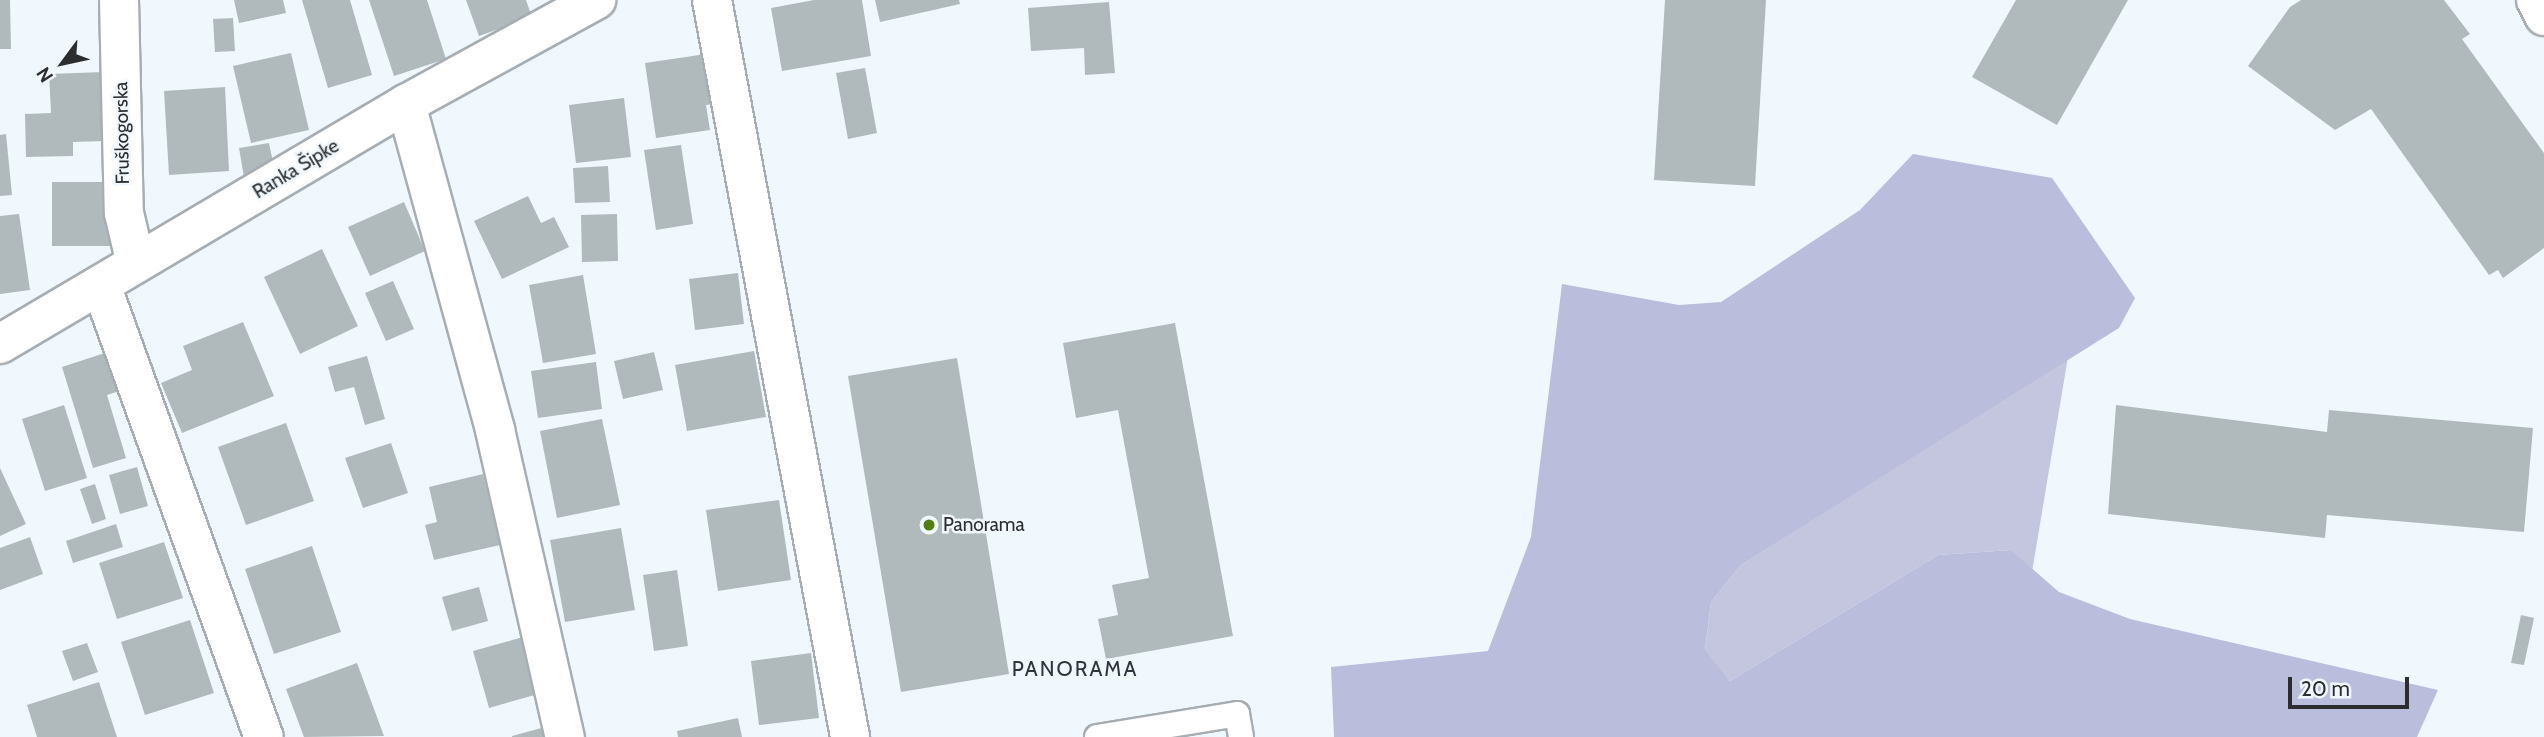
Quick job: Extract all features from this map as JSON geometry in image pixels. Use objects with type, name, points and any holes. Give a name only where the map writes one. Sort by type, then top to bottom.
[{"type":"street","name":"Fruškogorska","points":[[119,0],[124,214],[136,264]]},
{"type":"street","name":"Ranka Šipke","points":[[0,344],[406,104],[550,10],[596,0]]},
{"type":"street","points":[[712,0],[850,737]]},
{"type":"street","points":[[2536,0],[2544,16]]},
{"type":"street","points":[[406,104],[495,430],[565,737]]},
{"type":"street","points":[[101,285],[264,737]]},
{"type":"lane","points":[[1097,737],[1237,714],[1241,737]]},
{"type":"shaded area","points":[[1913,154],[2052,178],[2135,298],[2119,328],[1741,565],[1711,602],[1705,650],[1730,681],[1938,555],[2011,550],[2059,592],[2130,619],[2438,690],[2417,737],[1334,737],[1331,667],[1488,651],[1531,537],[1562,284],[1679,305],[1721,302],[1860,210]]},
{"type":"shaded area","points":[[2068,357],[2032,572],[2011,550],[1938,555],[1730,681],[1705,651],[1711,602],[1741,565]]},
{"type":"building","points":[[0,0],[10,0],[11,49],[0,49]]},
{"type":"building","points":[[234,0],[283,0],[286,13],[239,23]]},
{"type":"building","points":[[302,0],[350,0],[372,75],[328,88]]},
{"type":"building","points":[[369,0],[427,0],[446,59],[394,76]]},
{"type":"building","points":[[466,0],[526,0],[532,17],[479,36]]},
{"type":"building","points":[[814,0],[862,0],[871,56],[782,71],[771,8]]},
{"type":"building","points":[[875,0],[959,0],[960,4],[880,22]]},
{"type":"building","points":[[1665,0],[1766,0],[1755,186],[1654,180]]},
{"type":"building","points":[[2016,0],[2128,0],[2057,125],[1972,77]]},
{"type":"building","points":[[2301,0],[2444,0],[2470,34],[2462,39],[2544,153],[2544,248],[2503,278],[2498,270],[2489,275],[2371,109],[2335,130],[2248,66],[2290,7]]},
{"type":"building","points":[[1109,2],[1115,73],[1085,75],[1084,48],[1031,51],[1028,8]]},
{"type":"building","points":[[233,18],[235,51],[215,52],[213,19]]},
{"type":"building","points":[[291,53],[309,130],[251,143],[233,66]]},
{"type":"building","points":[[706,54],[713,104],[706,105],[710,130],[656,138],[645,63]]},
{"type":"building","points":[[865,68],[877,133],[848,139],[836,73]]},
{"type":"building","points":[[103,72],[105,141],[73,142],[73,156],[26,157],[25,114],[51,113],[49,74]]},
{"type":"building","points":[[225,87],[229,171],[169,175],[164,91]]},
{"type":"building","points":[[624,98],[631,157],[576,163],[569,105]]},
{"type":"building","points":[[6,134],[12,195],[0,196],[0,135]]},
{"type":"building","points":[[269,143],[274,167],[245,183],[239,148]]},
{"type":"building","points":[[681,145],[693,224],[656,230],[644,150]]},
{"type":"building","points":[[608,166],[610,202],[575,203],[573,168]]},
{"type":"building","points":[[52,182],[114,182],[114,246],[52,246]]},
{"type":"building","points":[[528,196],[541,223],[554,217],[569,247],[502,279],[474,221]]},
{"type":"building","points":[[404,202],[425,251],[370,276],[348,227]]},
{"type":"building","points":[[19,214],[30,290],[0,294],[0,216]]},
{"type":"building","points":[[617,214],[618,261],[582,262],[581,215]]},
{"type":"building","points":[[322,249],[358,326],[300,354],[264,277]]},
{"type":"building","points":[[738,273],[744,324],[695,330],[689,279]]},
{"type":"building","points":[[583,275],[596,354],[543,363],[529,285]]},
{"type":"building","points":[[393,281],[414,329],[386,341],[365,293]]},
{"type":"building","points":[[243,322],[274,396],[182,433],[161,383],[192,370],[183,346]]},
{"type":"building","points":[[1175,323],[1233,636],[1106,659],[1098,619],[1118,615],[1112,585],[1149,578],[1118,410],[1076,418],[1063,343]]},
{"type":"building","points":[[114,350],[126,389],[107,395],[126,458],[93,468],[62,367]]},
{"type":"building","points":[[754,351],[766,417],[687,431],[675,365]]},
{"type":"building","points":[[654,352],[663,390],[623,399],[614,361]]},
{"type":"building","points":[[367,356],[385,419],[365,425],[354,387],[335,392],[328,367]]},
{"type":"building","name":"Panorama","points":[[957,358],[1009,674],[901,692],[848,376]]},
{"type":"building","points":[[596,362],[602,409],[538,418],[531,371]]},
{"type":"building","points":[[64,405],[87,478],[45,491],[22,419]]},
{"type":"building","points":[[2116,405],[2327,432],[2329,410],[2533,428],[2524,532],[2327,515],[2325,538],[2108,514]]},
{"type":"building","points":[[602,419],[620,505],[557,518],[540,431]]},
{"type":"building","points":[[286,423],[314,501],[246,525],[218,447]]},
{"type":"building","points":[[391,443],[408,493],[363,508],[345,458]]},
{"type":"building","points":[[137,467],[148,506],[120,514],[109,475]]},
{"type":"building","points":[[0,468],[26,524],[0,536]]},
{"type":"building","points":[[483,474],[500,545],[434,560],[425,525],[437,522],[429,487]]},
{"type":"building","points":[[95,484],[106,519],[92,524],[80,489]]},
{"type":"building","points":[[779,500],[791,580],[718,591],[706,510]]},
{"type":"building","points":[[116,524],[123,547],[73,563],[66,541]]},
{"type":"building","points":[[621,528],[635,610],[565,622],[550,540]]},
{"type":"building","points":[[30,537],[43,574],[0,590],[0,548]]},
{"type":"building","points":[[164,542],[183,598],[117,619],[99,563]]},
{"type":"building","points":[[312,546],[341,632],[274,654],[245,569]]},
{"type":"building","points":[[677,570],[688,646],[654,651],[643,575]]},
{"type":"building","points":[[479,587],[488,621],[452,631],[442,597]]},
{"type":"building","points":[[2521,615],[2534,618],[2524,665],[2511,663]]},
{"type":"building","points":[[190,620],[214,693],[145,715],[121,642]]},
{"type":"building","points":[[523,637],[538,694],[489,708],[473,651]]},
{"type":"building","points":[[87,643],[98,672],[73,681],[62,651]]},
{"type":"building","points":[[811,653],[819,718],[759,725],[751,661]]},
{"type":"building","points":[[357,663],[384,736],[304,737],[286,689]]},
{"type":"building","points":[[99,682],[117,737],[37,737],[27,705]]},
{"type":"building","points":[[738,718],[742,737],[678,737],[677,731]]},
{"type":"building","points":[[545,727],[548,737],[512,737],[512,736]]},
{"type":"place","name":"Panorama","points":[[929,525]]},
{"type":"district","name":"PANORAMA","points":[[1075,669]]}]
